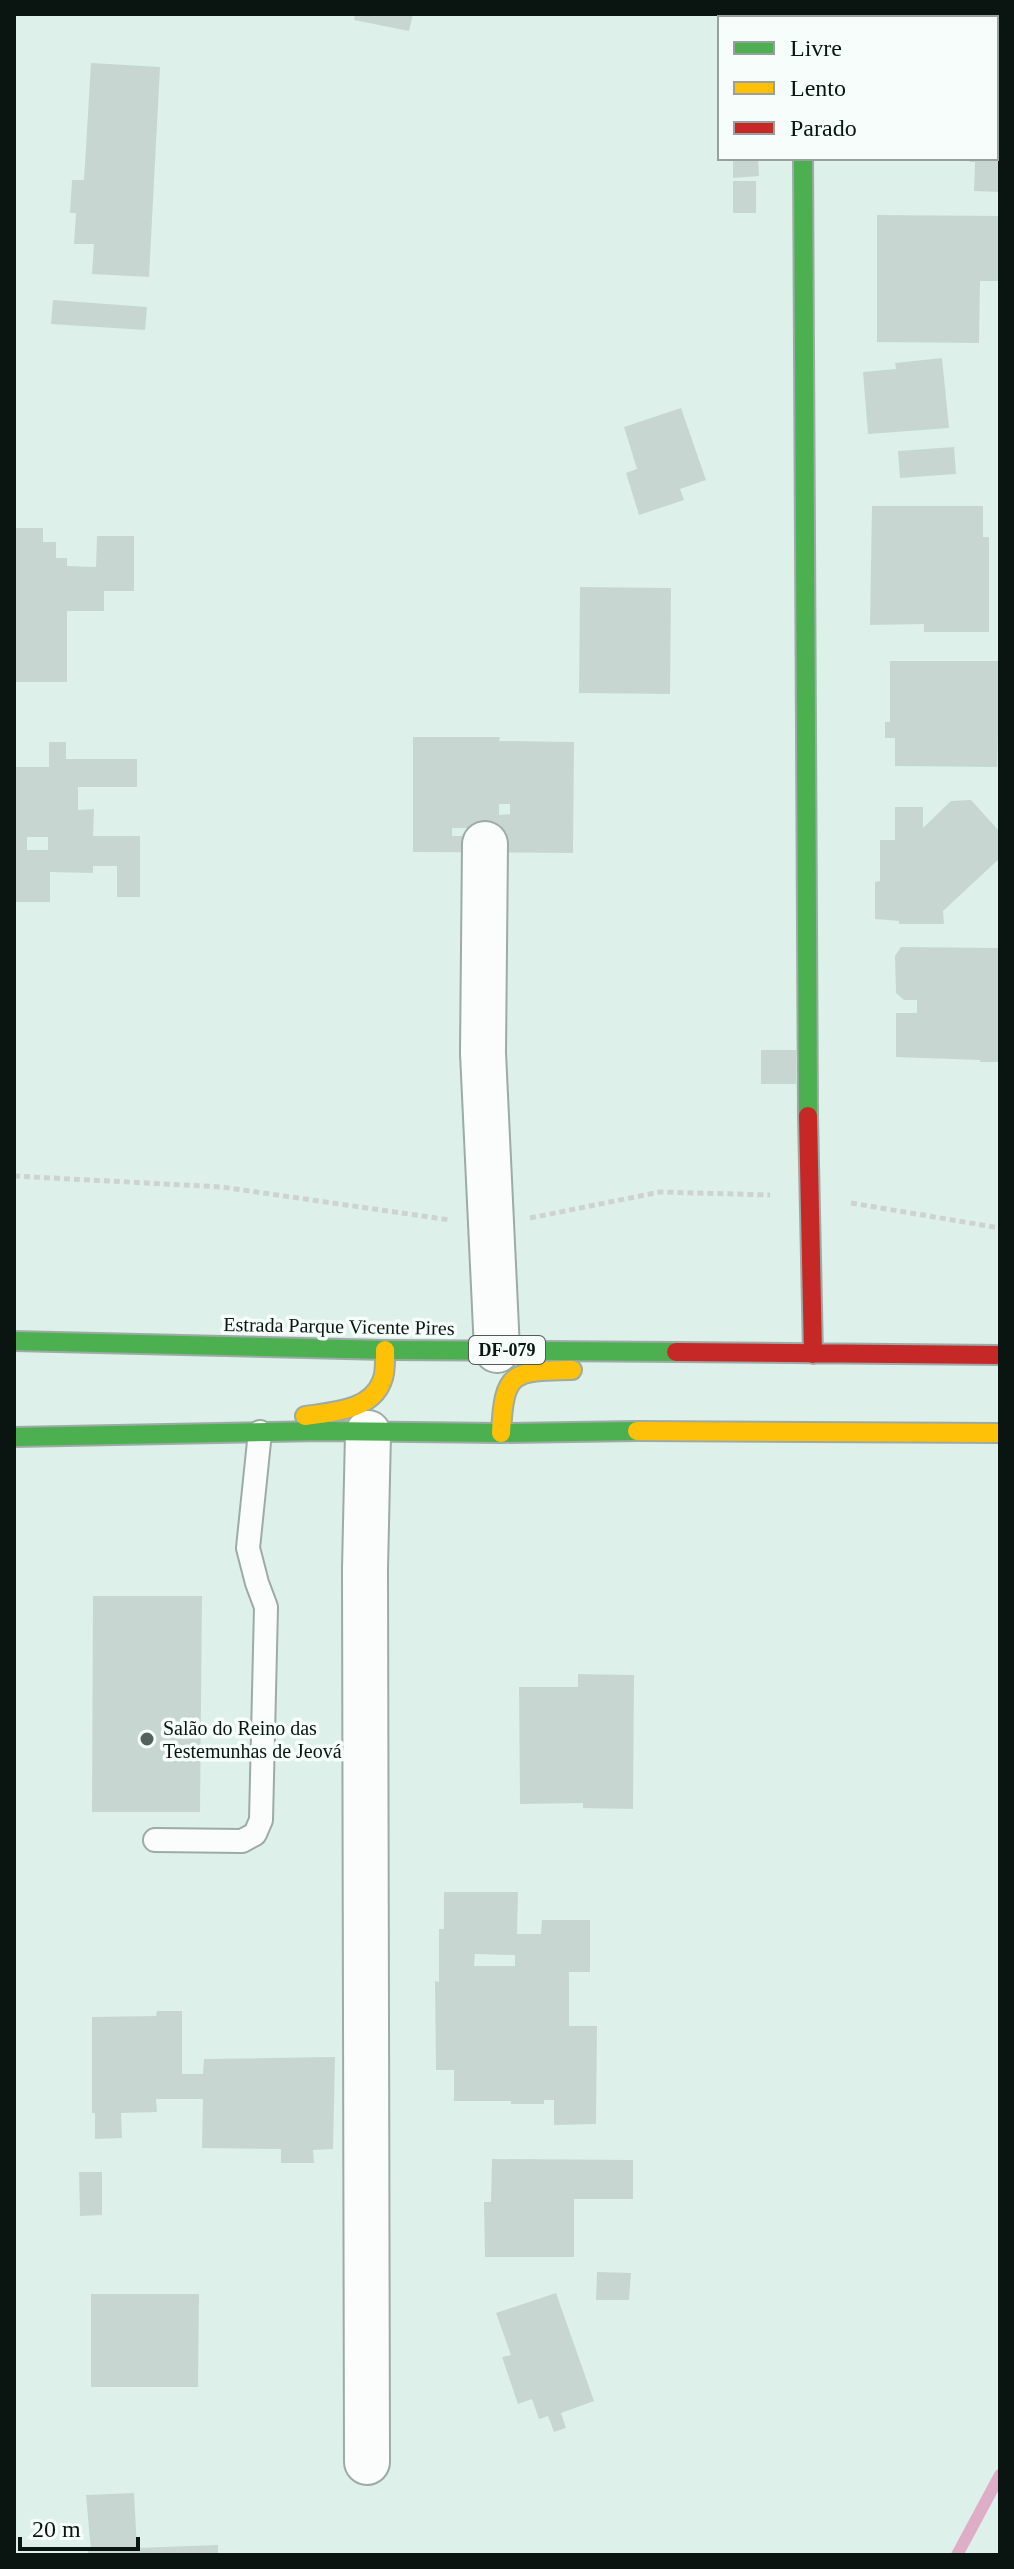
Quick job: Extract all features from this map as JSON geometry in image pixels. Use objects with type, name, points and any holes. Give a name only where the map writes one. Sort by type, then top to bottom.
[{"type":"main road","points":[[803,160],[807,1038],[813,1354]]},
{"type":"main road","name":"Estrada Parque Vicente Pires","points":[[14,1341],[385,1350],[1000,1355]]},
{"type":"main road","points":[[251,1432],[259,1423],[350,1407],[372,1399],[383,1381],[385,1350]]},
{"type":"main road","points":[[501,1433],[504,1393],[516,1377],[530,1371],[584,1369],[609,1353]]},
{"type":"main road","points":[[14,1437],[251,1432],[682,1430],[1000,1433]]},
{"type":"street","points":[[485,844],[483,1053],[497,1350]]},
{"type":"street","points":[[367,2462],[365,1642],[368,1433]]},
{"type":"lane","points":[[155,1840],[242,1841],[255,1834],[261,1820],[266,1607],[248,1548],[251,1432]]},
{"type":"building","points":[[355,14],[413,14],[409,31],[354,20]]},
{"type":"building","points":[[917,14],[988,14],[988,16]]},
{"type":"building","points":[[1000,55],[1000,192],[974,191],[975,162],[970,162],[998,160]]},
{"type":"building","points":[[91,63],[160,67],[149,277],[92,274],[94,244],[74,244],[76,213],[70,213],[72,180],[84,180]]},
{"type":"building","points":[[733,160],[758,160],[759,176],[733,178]]},
{"type":"building","points":[[733,181],[756,181],[756,213],[733,213]]},
{"type":"building","points":[[877,215],[1000,216],[1000,281],[980,281],[979,343],[877,342]]},
{"type":"building","points":[[53,300],[147,307],[145,330],[51,324]]},
{"type":"building","points":[[942,358],[949,428],[868,434],[863,372],[896,369],[895,363]]},
{"type":"building","points":[[681,408],[706,480],[680,489],[684,500],[639,515],[626,473],[637,469],[624,427]]},
{"type":"building","points":[[954,447],[956,474],[900,478],[898,451]]},
{"type":"building","points":[[872,506],[983,506],[983,537],[989,537],[989,632],[924,632],[924,624],[870,625]]},
{"type":"building","points":[[14,528],[43,528],[43,542],[56,542],[56,558],[67,558],[67,566],[96,567],[97,536],[134,536],[134,591],[104,591],[104,611],[67,611],[67,682],[14,682]]},
{"type":"building","points":[[580,587],[671,588],[670,694],[579,693]]},
{"type":"building","points":[[890,661],[1000,661],[997,767],[895,766],[895,738],[885,738],[885,722],[890,722]]},
{"type":"building","points":[[413,737],[500,737],[499,741],[574,742],[573,853],[413,852]],"holes":[[[499,804],[510,804],[510,814],[499,815]],[[452,828],[468,828],[468,836],[452,836]]]},
{"type":"building","points":[[49,742],[66,742],[66,759],[137,759],[137,787],[78,787],[78,810],[94,809],[93,836],[140,836],[140,897],[117,897],[117,866],[93,866],[93,873],[50,872],[50,902],[14,902],[14,767],[49,767]],"holes":[[[27,837],[48,837],[48,850],[27,850]]]},
{"type":"building","points":[[971,800],[1000,832],[1000,858],[943,911],[944,924],[899,924],[899,921],[875,919],[875,882],[880,881],[880,840],[895,840],[895,807],[923,807],[923,828],[951,801]]},
{"type":"building","points":[[901,947],[1000,948],[1000,1062],[896,1057],[896,1013],[917,1013],[917,1000],[904,1000],[896,993],[895,956]]},
{"type":"building","points":[[761,1050],[796,1050],[796,1084],[761,1084]]},
{"type":"building","name":"Salão do Reino das Testemunhas de Jeová","points":[[93,1596],[202,1596],[200,1812],[92,1812]]},
{"type":"building","points":[[578,1674],[634,1675],[633,1809],[583,1808],[583,1803],[520,1804],[519,1687],[578,1687]]},
{"type":"building","points":[[444,1892],[518,1892],[517,1934],[541,1934],[542,1920],[590,1920],[590,1972],[569,1972],[569,2026],[597,2026],[596,2124],[554,2125],[554,2100],[544,2100],[544,2104],[454,2101],[454,2070],[436,2070],[435,1981],[439,1982],[439,1929],[444,1929]],"holes":[[[475,1954],[515,1955],[515,1966],[474,1966]]]},
{"type":"building","points":[[157,2011],[182,2011],[182,2074],[203,2074],[204,2059],[335,2057],[333,2149],[313,2150],[314,2163],[281,2163],[281,2149],[202,2148],[203,2099],[156,2099],[157,2112],[121,2113],[122,2138],[95,2139],[92,2017],[156,2016]]},
{"type":"building","points":[[492,2159],[633,2160],[633,2199],[574,2199],[574,2257],[485,2257],[484,2202],[491,2202]]},
{"type":"building","points":[[79,2172],[102,2172],[102,2215],[80,2216]]},
{"type":"building","points":[[597,2272],[631,2273],[629,2300],[596,2300]]},
{"type":"building","points":[[556,2293],[594,2401],[561,2413],[566,2428],[554,2432],[548,2416],[539,2419],[532,2399],[518,2404],[502,2357],[511,2355],[496,2313]]},
{"type":"building","points":[[91,2294],[199,2294],[198,2387],[91,2387]]},
{"type":"building","points":[[134,2493],[137,2548],[218,2545],[218,2555],[88,2555],[91,2551],[86,2495]]},
{"type":"waterway","points":[[957,2555],[1000,2475]]},
{"type":"traffic: fast","points":[[803,160],[808,1116]]},
{"type":"traffic: fast","points":[[14,1341],[385,1350],[676,1352]]},
{"type":"traffic: fast","points":[[14,1437],[322,1431],[637,1431]]},
{"type":"traffic: slow","points":[[305,1416],[338,1411],[369,1399],[377,1391],[383,1377],[385,1350]]},
{"type":"traffic: slow","points":[[501,1433],[505,1397],[515,1379],[536,1372],[572,1370]]},
{"type":"traffic: slow","points":[[637,1431],[1000,1433]]},
{"type":"traffic: jam","points":[[808,1116],[813,1354]]},
{"type":"traffic: jam","points":[[676,1352],[1000,1355]]},
{"type":"place","name":"Salão do Reino das Testemunhas de Jeová","points":[[147,1739]]}]
